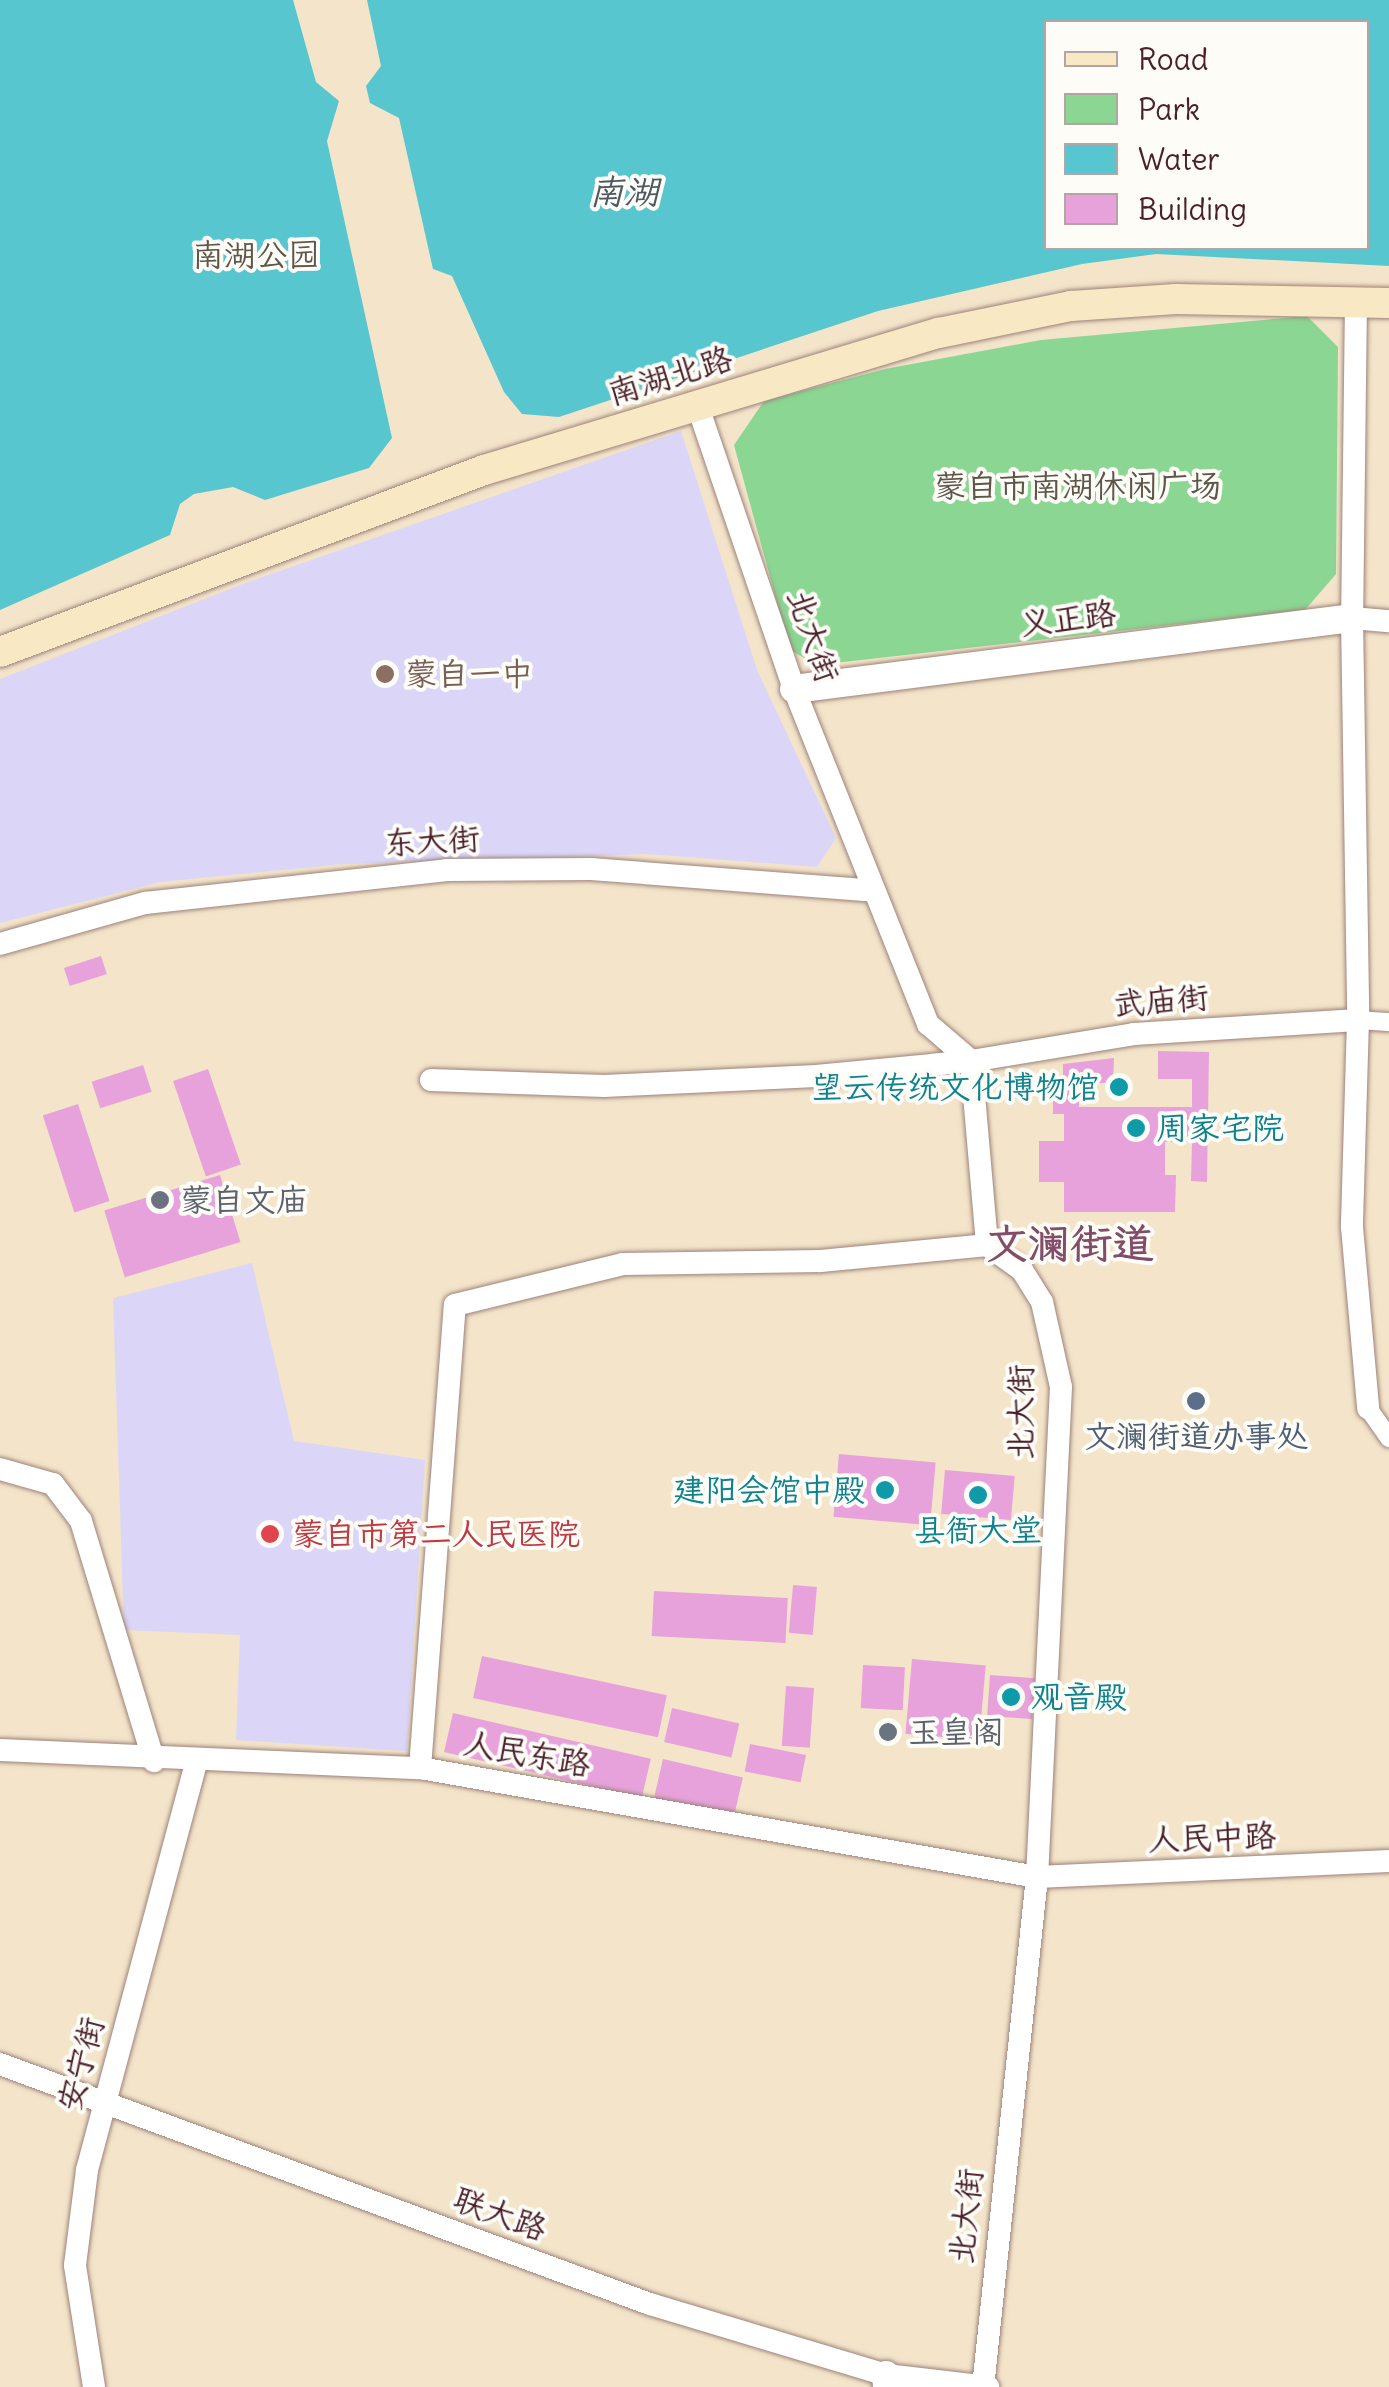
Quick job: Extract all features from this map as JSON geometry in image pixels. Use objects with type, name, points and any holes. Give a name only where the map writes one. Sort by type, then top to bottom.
[{"type":"main road","name":"南湖北路","points":[[0,652],[484,470],[939,334],[1071,306],[1241,297],[1389,303]]},
{"type":"street","points":[[1356,300],[1352,618],[1358,1020],[1352,1226],[1368,1408],[1389,1438]]},
{"type":"street","name":"北大街","points":[[697,404],[794,689],[928,1024],[971,1061]]},
{"type":"street","points":[[1352,618],[1389,621]]},
{"type":"street","name":"义正路","points":[[794,689],[1352,618]]},
{"type":"street","name":"东大街","points":[[0,944],[145,903],[447,870],[591,869],[874,891]]},
{"type":"street","points":[[1358,1020],[1389,1022]]},
{"type":"street","name":"武庙街","points":[[431,1080],[604,1086],[971,1061],[1134,1034],[1358,1020]]},
{"type":"street","points":[[420,1768],[455,1305],[623,1264],[821,1261],[987,1245],[971,1061]]},
{"type":"street","name":"北大街","points":[[985,2387],[1037,1878],[1061,1387],[1042,1302],[1022,1270],[987,1245]]},
{"type":"street","points":[[0,1470],[53,1484],[81,1522],[154,1760]]},
{"type":"street","name":"人民东路","points":[[0,1750],[196,1764],[420,1768],[1037,1878]]},
{"type":"street","name":"安宁街","points":[[94,2387],[75,2265],[86,2170],[196,1764]]},
{"type":"street","name":"人民中路","points":[[1037,1878],[1389,1862]]},
{"type":"street","name":"联大路","points":[[0,2064],[650,2304],[886,2381],[985,2387]]},
{"type":"shaded area","name":"蒙自一中","points":[[681,431],[757,670],[836,838],[817,867],[647,854],[344,864],[160,882],[0,923],[0,679],[248,582]]},
{"type":"shaded area","name":"蒙自市第二人民医院","points":[[252,1263],[294,1441],[425,1460],[407,1751],[236,1740],[240,1635],[124,1630],[113,1298]]},
{"type":"green space","name":"蒙自市南湖休闲广场","points":[[1307,316],[1338,347],[1336,574],[1305,610],[817,665],[790,650],[734,445],[764,401],[885,369],[1041,340]]},
{"type":"water","points":[[0,0],[293,0],[316,82],[339,101],[327,141],[392,438],[369,468],[265,500],[233,487],[194,494],[180,504],[170,535],[0,610]]},
{"type":"water","name":"南湖","points":[[367,0],[1389,0],[1389,266],[1156,254],[1082,264],[878,311],[559,417],[522,414],[504,392],[452,276],[433,269],[399,118],[370,103],[366,86],[381,66]]},
{"type":"building","points":[[101,956],[107,974],[70,986],[64,968]]},
{"type":"building","name":"周家宅院","points":[[1158,1051],[1209,1052],[1207,1182],[1191,1181],[1192,1142],[1165,1142],[1165,1175],[1176,1175],[1175,1212],[1064,1212],[1064,1182],[1039,1182],[1039,1141],[1064,1141],[1064,1114],[1053,1114],[1053,1075],[1063,1075],[1063,1064],[1114,1058],[1113,1083],[1079,1083],[1079,1107],[1192,1107],[1192,1079],[1158,1079]]},
{"type":"building","points":[[143,1065],[152,1092],[100,1108],[92,1082]]},
{"type":"building","points":[[208,1069],[241,1164],[206,1177],[173,1081]]},
{"type":"building","points":[[78,1104],[110,1201],[74,1212],[43,1115]]},
{"type":"building","points":[[220,1175],[240,1242],[125,1277],[104,1210]]},
{"type":"building","name":"建阳会馆中殿","points":[[839,1454],[936,1462],[930,1525],[834,1517]]},
{"type":"building","name":"县衙大堂","points":[[945,1470],[1015,1476],[1011,1520],[941,1514]]},
{"type":"building","points":[[793,1585],[817,1587],[813,1635],[789,1633]]},
{"type":"building","points":[[654,1591],[788,1598],[785,1643],[652,1636]]},
{"type":"building","points":[[482,1656],[667,1695],[658,1737],[473,1698]]},
{"type":"building","points":[[912,1659],[986,1665],[979,1740],[905,1734]]},
{"type":"building","points":[[863,1665],[905,1667],[903,1710],[861,1708]]},
{"type":"building","name":"观音殿","points":[[990,1675],[1035,1678],[1032,1719],[987,1716]]},
{"type":"building","points":[[786,1686],[814,1688],[810,1748],[782,1746]]},
{"type":"building","points":[[672,1708],[739,1724],[731,1758],[664,1742]]},
{"type":"building","points":[[453,1713],[651,1759],[642,1798],[444,1752]]},
{"type":"building","points":[[750,1744],[806,1755],[801,1782],[745,1771]]},
{"type":"building","points":[[663,1759],[743,1777],[734,1816],[654,1798]]},
{"type":"place","name":"蒙自一中","points":[[385,674]]},
{"type":"place","name":"望云传统文化博物馆","points":[[1119,1087]]},
{"type":"place","name":"周家宅院","points":[[1136,1128]]},
{"type":"place","name":"蒙自文庙","points":[[160,1200]]},
{"type":"place","name":"文澜街道办事处","points":[[1196,1401]]},
{"type":"place","name":"建阳会馆中殿","points":[[885,1490]]},
{"type":"place","name":"县衙大堂","points":[[978,1495]]},
{"type":"place","name":"蒙自市第二人民医院","points":[[270,1534]]},
{"type":"place","name":"观音殿","points":[[1011,1697]]},
{"type":"place","name":"玉皇阁","points":[[888,1732]]},
{"type":"district","name":"文澜街道","points":[[1070,1243]]},
{"type":"park label","name":"南湖公园","points":[[256,255]]}]
